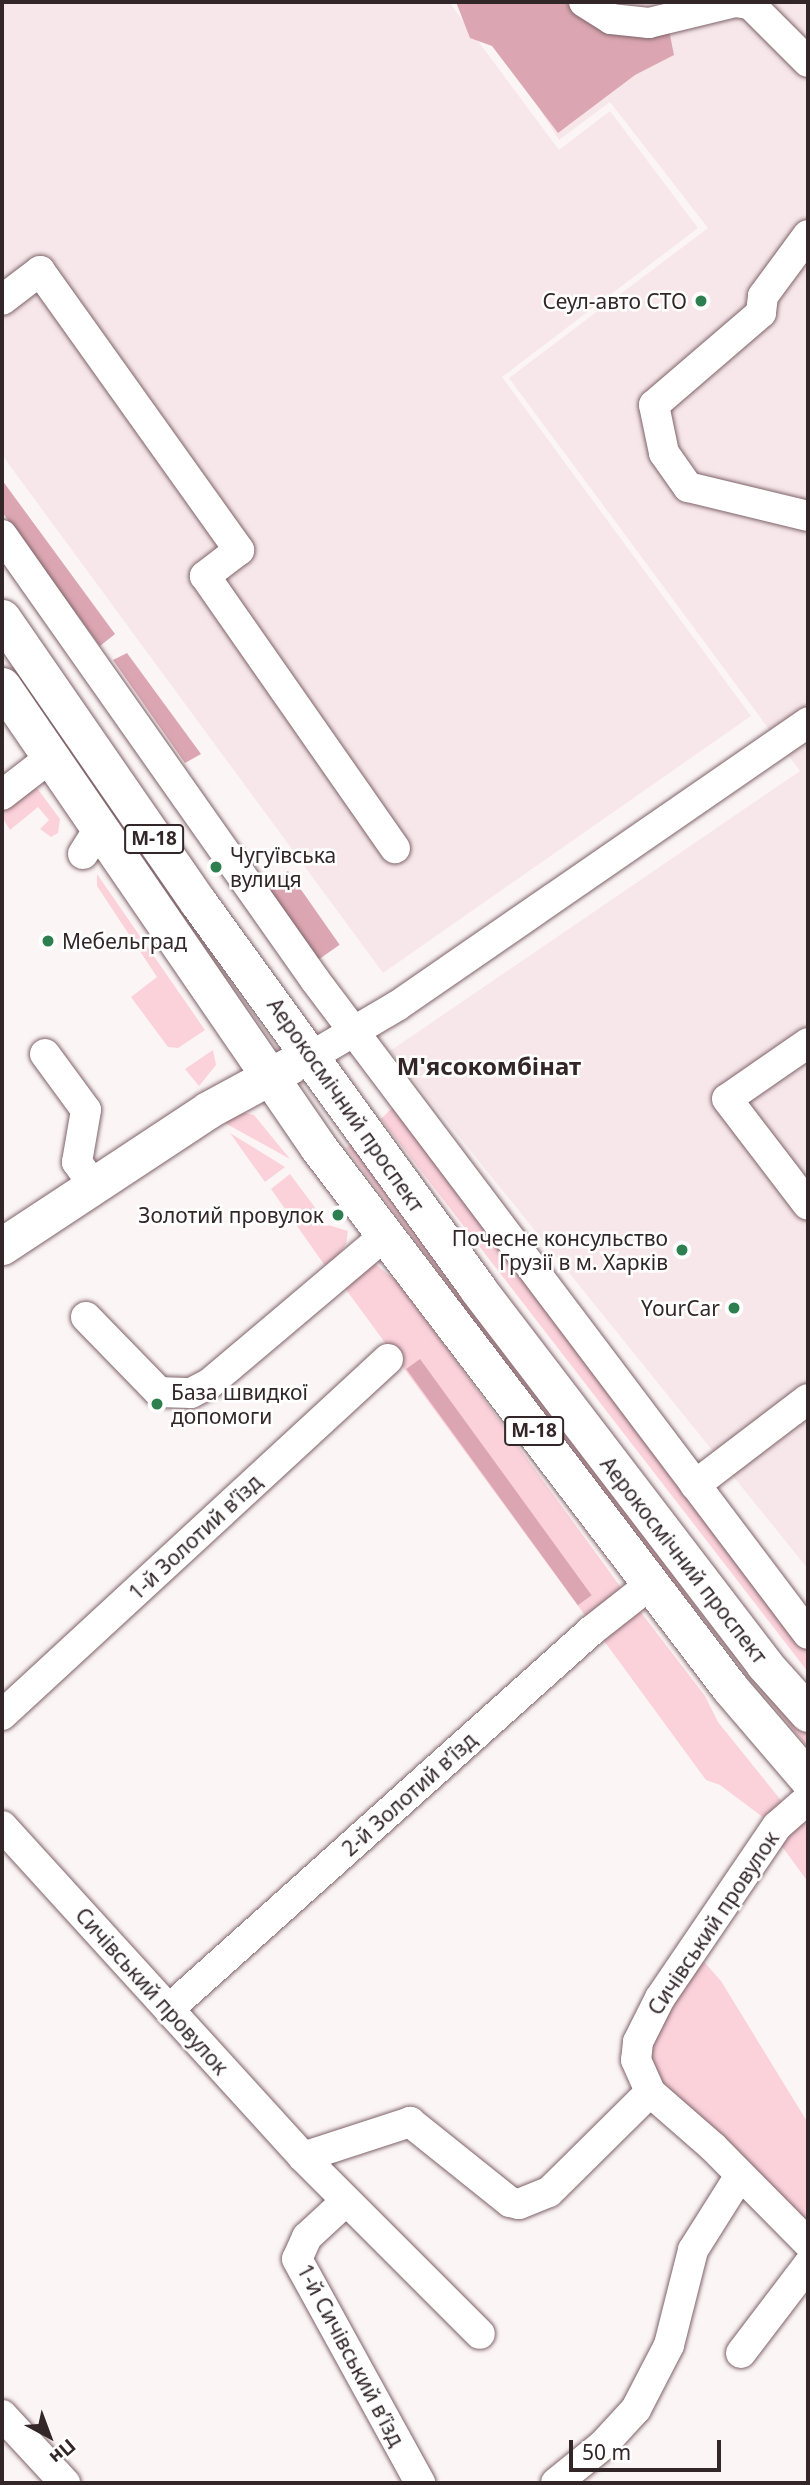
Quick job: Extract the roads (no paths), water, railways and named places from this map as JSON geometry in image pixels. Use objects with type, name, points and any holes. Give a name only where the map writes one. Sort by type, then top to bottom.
[{"type":"main road","name":"Аерокосмічний проспект","points":[[2,618],[198,902],[312,1056],[477,1288],[764,1664],[808,1713]]},
{"type":"main road","name":"Аерокосмічний проспект","points":[[2,687],[51,757],[91,840],[270,1074],[384,1236],[730,1688],[808,1779]]},
{"type":"main road","points":[[2,1246],[270,1074],[312,1056]]},
{"type":"street","points":[[584,2],[611,19],[649,23],[735,2],[750,4],[764,13],[808,62]]},
{"type":"street","points":[[808,235],[764,296],[761,313],[654,405],[664,453],[688,487],[808,516]]},
{"type":"street","points":[[2,300],[40,271],[239,550],[205,576],[396,848]]},
{"type":"street","points":[[2,535],[355,1034],[695,1485],[802,1614]]},
{"type":"street","points":[[312,1056],[355,1034],[808,722]]},
{"type":"street","points":[[2,795],[51,757]]},
{"type":"street","points":[[808,1043],[727,1099],[808,1205]]},
{"type":"street","points":[[45,1054],[86,1110],[77,1162],[94,1186]]},
{"type":"street","points":[[86,1317],[159,1392],[191,1393],[209,1384],[384,1236]]},
{"type":"street","name":"1-й Золотий в’їзд","points":[[2,1715],[387,1359]]},
{"type":"street","points":[[695,1485],[808,1399]]},
{"type":"street","name":"2-й Золотий в’їзд","points":[[169,2009],[591,1631],[652,1583]]},
{"type":"street","name":"Сичівський провулок","points":[[650,2092],[636,2060],[648,2018],[771,1834],[808,1799]]},
{"type":"street","name":"Сичівський провулок","points":[[2,1826],[303,2157],[480,2334]]},
{"type":"street","points":[[303,2157],[410,2122],[510,2202],[519,2204],[548,2192],[650,2092],[713,2147],[739,2177],[808,2243]]},
{"type":"street","points":[[556,2483],[603,2445],[636,2409],[669,2345],[692,2250],[739,2177]]},
{"type":"street","name":"1-й Сичівський в’їзд","points":[[346,2201],[307,2237],[298,2259],[420,2483]]},
{"type":"street","points":[[741,2353],[808,2265]]},
{"type":"street","points":[[2,2415],[65,2483]]},
{"type":"place","name":"Сеул-авто СТО","points":[[701,301]]},
{"type":"place","name":"Чугуївська вулиця","points":[[216,867]]},
{"type":"place","name":"Мебельград","points":[[48,941]]},
{"type":"place","name":"Золотий провулок","points":[[338,1215]]},
{"type":"place","name":"Почесне консульство Грузії в м. Харків","points":[[682,1250]]},
{"type":"place","name":"YourCar","points":[[734,1308]]},
{"type":"place","name":"База швидкої допомоги","points":[[157,1404]]},
{"type":"district","name":"М'ясокомбінат","points":[[489,1066]]}]
